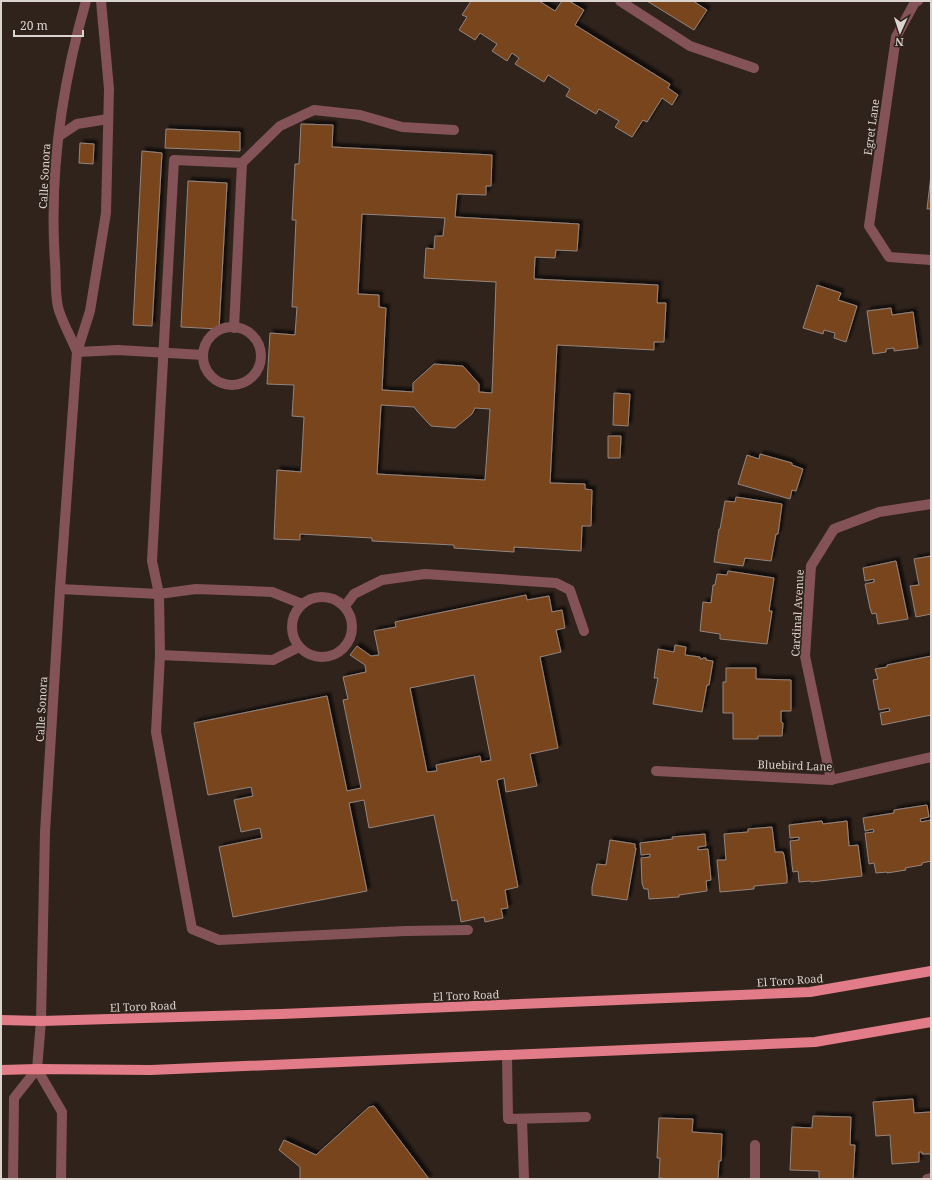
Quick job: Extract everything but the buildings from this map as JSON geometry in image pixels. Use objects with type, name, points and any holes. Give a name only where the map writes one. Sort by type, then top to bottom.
[{"type":"main road","name":"El Toro Road","points":[[1,1020],[41,1021],[281,1014],[810,992],[931,971]]},
{"type":"main road","points":[[1,1070],[150,1070],[815,1042],[931,1022]]},
{"type":"street","name":"Calle Sonora","points":[[77,352],[58,307],[53,234],[57,154],[63,97],[76,36],[86,1]]},
{"type":"street","name":"Calle Sonora","points":[[37,1069],[41,1021],[45,832],[77,352],[90,311],[106,213],[109,89],[100,1]]},
{"type":"street","points":[[620,1],[690,46],[754,68]]},
{"type":"street","name":"Egret Lane","points":[[918,1],[915,2],[896,37],[869,226],[889,257],[931,260]]},
{"type":"street","points":[[234,328],[242,163],[280,126],[314,110],[360,115],[402,127],[454,130]]},
{"type":"street","points":[[59,136],[76,124],[108,119]]},
{"type":"street","points":[[242,163],[174,160],[152,560],[159,594],[160,655],[156,732],[192,929],[220,940],[406,931],[468,930]]},
{"type":"street","points":[[234,328],[245,330],[254,337],[260,347],[261,358],[258,369],[252,378],[242,384],[231,385],[220,382],[211,376],[205,366],[203,355],[206,344],[213,335],[223,329],[234,328]]},
{"type":"street","points":[[77,352],[118,350],[203,355]]},
{"type":"street","name":"Cardinal Avenue","points":[[831,780],[805,656],[811,566],[834,529],[879,512],[931,504]]},
{"type":"street","points":[[345,606],[354,594],[382,580],[425,574],[556,583],[570,590],[584,631]]},
{"type":"street","points":[[60,589],[159,594],[196,589],[272,592],[302,604]]},
{"type":"street","points":[[324,596],[336,599],[345,606],[351,616],[353,628],[350,640],[343,650],[333,656],[321,658],[309,654],[300,648],[293,637],[291,625],[295,614],[302,604],[312,598],[324,596]]},
{"type":"street","points":[[160,655],[273,660],[300,648]]},
{"type":"street","name":"Bluebird Lane","points":[[656,771],[831,780],[931,757]]},
{"type":"street","points":[[507,1056],[508,1119],[586,1117]]},
{"type":"street","points":[[13,1179],[14,1098],[37,1069],[62,1112],[61,1179]]},
{"type":"street","points":[[522,1119],[524,1179]]},
{"type":"street","points":[[755,1145],[755,1179]]},
{"type":"street","points":[[927,1179],[931,1178]]}]
